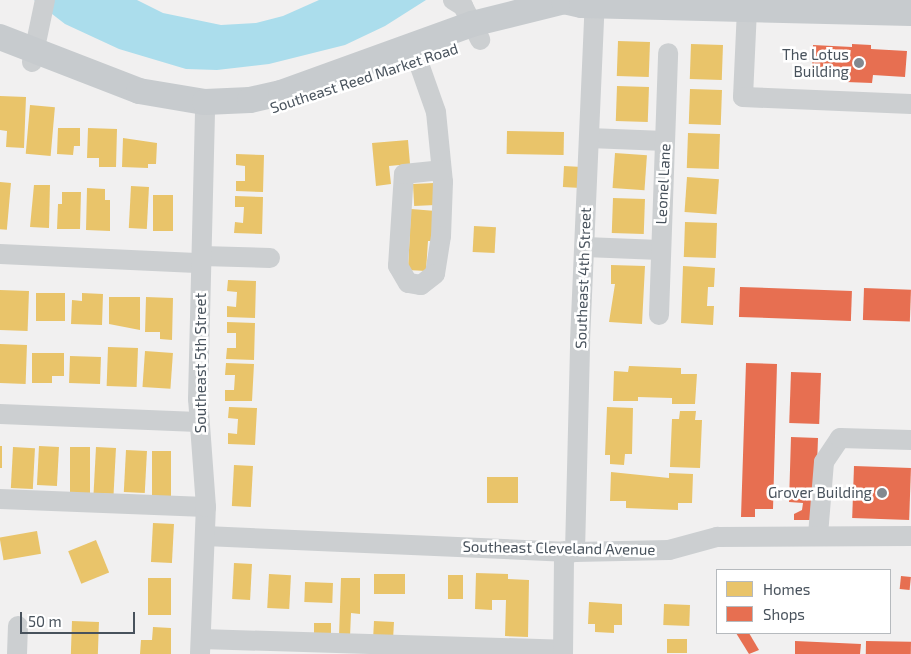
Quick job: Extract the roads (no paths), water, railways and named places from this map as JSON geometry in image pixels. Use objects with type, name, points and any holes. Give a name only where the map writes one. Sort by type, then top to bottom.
[{"type":"main road","name":"Southeast Reed Market Road","points":[[205,108],[281,94],[476,32],[564,1],[747,9],[911,13]]},
{"type":"main road","name":"Southeast Reed Market Road","points":[[0,50],[34,56],[139,91],[205,108],[266,111],[418,61],[476,32]]},
{"type":"main road","name":"Southeast Reed Market Road","points":[[0,37],[34,56]]},
{"type":"street","points":[[453,0],[463,6],[476,32]]},
{"type":"street","name":"Southeast 4th Street","points":[[563,652],[570,551],[585,247],[591,3]]},
{"type":"street","points":[[747,9],[742,97],[911,104]]},
{"type":"street","points":[[34,56],[43,10]]},
{"type":"street","name":"Leonel Lane","points":[[659,315],[668,53]]},
{"type":"street","points":[[418,61],[436,112],[441,170],[441,236],[435,274],[421,285],[408,283],[398,266],[404,174],[441,170]]},
{"type":"street","name":"Southeast 5th Street","points":[[200,647],[206,507],[198,422],[205,108]]},
{"type":"street","points":[[589,138],[665,141]]},
{"type":"street","points":[[585,247],[660,250]]},
{"type":"street","points":[[0,254],[202,259],[270,258]]},
{"type":"street","points":[[0,414],[198,422]]},
{"type":"street","points":[[818,535],[824,462],[840,438],[911,440]]},
{"type":"street","points":[[0,499],[206,507]]},
{"type":"street","name":"Southeast Cleveland Avenue","points":[[205,536],[570,551],[669,550],[717,537],[911,536]]},
{"type":"street","points":[[17,654],[18,626]]},
{"type":"street","points":[[200,647],[563,652]]},
{"type":"water","points":[[34,0],[137,0],[163,13],[221,25],[256,23],[283,16],[319,0],[426,0],[385,26],[345,45],[269,64],[217,70],[186,69],[119,49],[65,24]]},
{"type":"place","name":"The Lotus Building","points":[[859,63]]},
{"type":"place","name":"Grover Building","points":[[882,493]]}]
